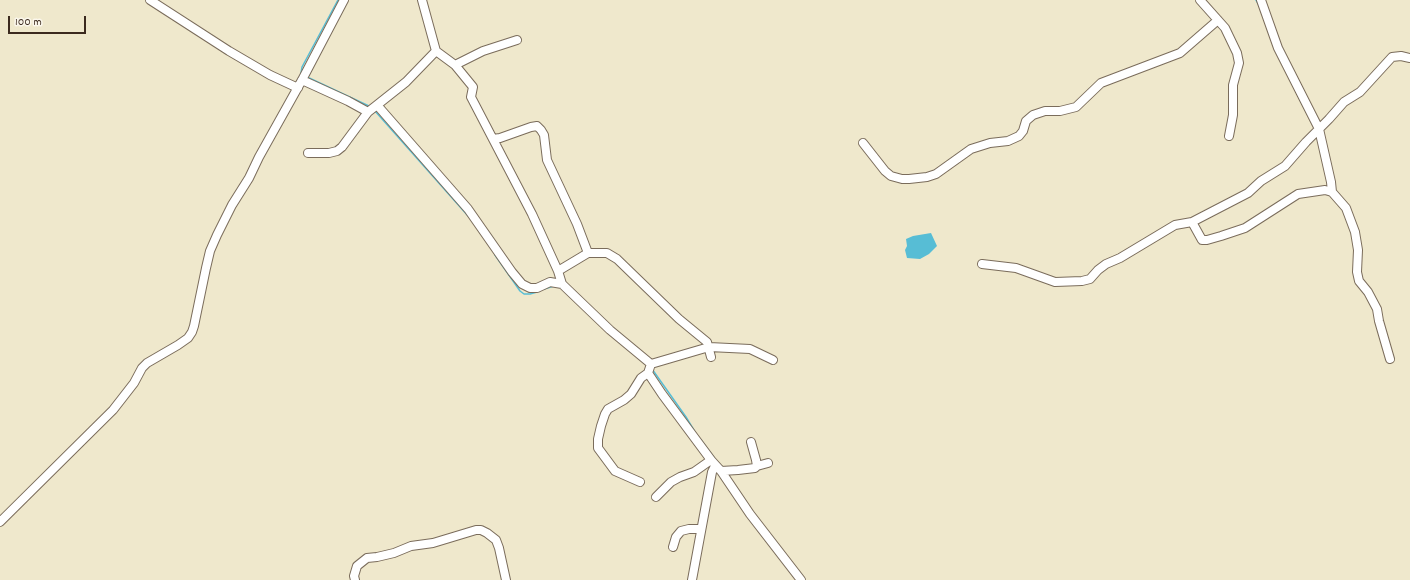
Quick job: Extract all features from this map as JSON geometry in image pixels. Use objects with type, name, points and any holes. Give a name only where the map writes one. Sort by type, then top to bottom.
[{"type":"street","points":[[150,0],[229,51],[270,75],[298,88]]},
{"type":"street","points":[[0,522],[113,410],[147,363],[178,345],[188,338],[192,332],[212,246],[232,205],[249,178],[344,0]]},
{"type":"street","points":[[422,0],[436,50],[455,65],[473,87],[470,97],[532,214],[558,271],[562,284],[650,368],[662,394],[716,465],[750,514],[801,580]]},
{"type":"street","points":[[1200,0],[1225,28],[1237,52],[1239,63],[1233,85],[1234,115],[1229,136]]},
{"type":"street","points":[[1261,0],[1278,48],[1319,129],[1332,192]]},
{"type":"street","points":[[863,143],[890,176],[902,179],[927,177],[936,174],[971,149],[990,143],[1008,141],[1019,136],[1023,131],[1026,121],[1033,115],[1045,111],[1060,111],[1076,107],[1101,83],[1180,53],[1218,20]]},
{"type":"street","points":[[455,65],[483,52],[517,40]]},
{"type":"street","points":[[308,152],[329,153],[337,151],[373,109],[406,82],[436,50]]},
{"type":"street","points":[[982,264],[1016,268],[1055,282],[1082,281],[1090,279],[1106,264],[1120,258],[1175,226],[1192,222],[1248,193],[1262,181],[1285,166],[1344,102],[1360,92],[1392,58],[1401,56],[1410,58]]},
{"type":"street","points":[[304,77],[348,101],[373,109],[468,209],[522,284],[530,288],[537,288],[550,282],[562,284]]},
{"type":"street","points":[[493,138],[500,138],[531,127],[537,126],[541,130],[544,135],[547,160],[577,224],[588,253]]},
{"type":"street","points":[[1192,222],[1202,240],[1207,240],[1245,228],[1298,194],[1325,190],[1332,192],[1346,208],[1355,232],[1358,250],[1357,272],[1359,281],[1368,292],[1377,310],[1390,360]]},
{"type":"street","points":[[558,271],[588,253],[607,253],[617,259],[679,319],[707,342],[711,357]]},
{"type":"street","points":[[640,482],[615,471],[598,448],[598,440],[604,414],[608,409],[624,400],[631,394],[641,378],[650,368],[709,347],[750,349],[773,360]]},
{"type":"street","points":[[751,442],[757,466]]},
{"type":"street","points":[[656,497],[671,482],[680,476],[716,465],[751,469],[768,463]]},
{"type":"street","points":[[692,580],[712,472],[716,465]]},
{"type":"street","points":[[673,547],[676,537],[681,531],[701,529]]},
{"type":"street","points":[[356,580],[354,576],[357,566],[367,558],[394,553],[412,546],[433,543],[476,530],[481,530],[496,540],[500,548],[506,580]]},
{"type":"water","points":[[931,233],[937,246],[929,254],[920,259],[907,258],[905,250],[907,246],[906,239],[913,236]]},
{"type":"waterway","points":[[302,74],[302,67],[338,0]]},
{"type":"waterway","points":[[1256,0],[1259,5]]},
{"type":"waterway","points":[[307,77],[371,107]]},
{"type":"waterway","points":[[1299,98],[1312,123]]},
{"type":"waterway","points":[[375,111],[469,217]]},
{"type":"waterway","points":[[495,255],[520,291],[524,294],[537,292]]},
{"type":"waterway","points":[[544,289],[554,286]]},
{"type":"waterway","points":[[652,369],[695,432]]},
{"type":"waterway","points":[[701,440],[715,459]]}]
